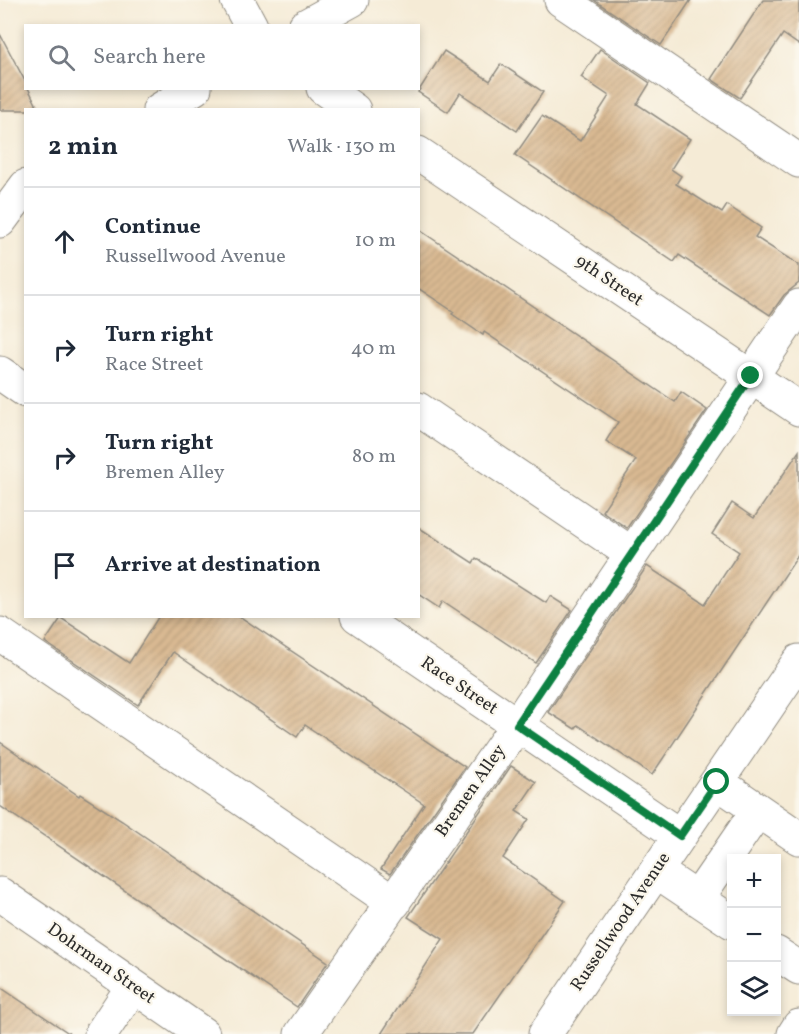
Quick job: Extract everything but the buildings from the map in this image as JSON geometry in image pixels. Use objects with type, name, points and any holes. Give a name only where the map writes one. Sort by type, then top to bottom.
[{"type":"street","points":[[237,0],[250,24]]},
{"type":"street","points":[[309,24],[352,0]]},
{"type":"street","points":[[561,0],[799,161]]},
{"type":"street","points":[[162,108],[192,90]]},
{"type":"street","points":[[326,90],[351,108]]},
{"type":"street","name":"9th Street","points":[[420,154],[799,409]]},
{"type":"street","points":[[0,221],[24,189]]},
{"type":"street","name":"Bremen Alley","points":[[301,1034],[517,725],[799,306]]},
{"type":"street","points":[[0,373],[24,390]]},
{"type":"street","points":[[420,410],[632,554]]},
{"type":"street","name":"Race Street","points":[[360,618],[680,836]]},
{"type":"street","points":[[0,634],[394,903]]},
{"type":"street","name":"Russellwood Avenue","points":[[545,1034],[799,661]]},
{"type":"street","points":[[717,782],[799,838]]},
{"type":"street","points":[[697,899],[758,810]]},
{"type":"street","points":[[656,871],[727,919]]},
{"type":"street","name":"Dohrman Street","points":[[0,894],[203,1034]]},
{"type":"street","points":[[781,956],[799,968]]},
{"type":"street","points":[[101,1034],[133,986]]},
{"type":"street","points":[[794,1034],[799,1026]]},
{"type":"route","points":[[717,782],[680,836],[517,725],[751,376]]}]
